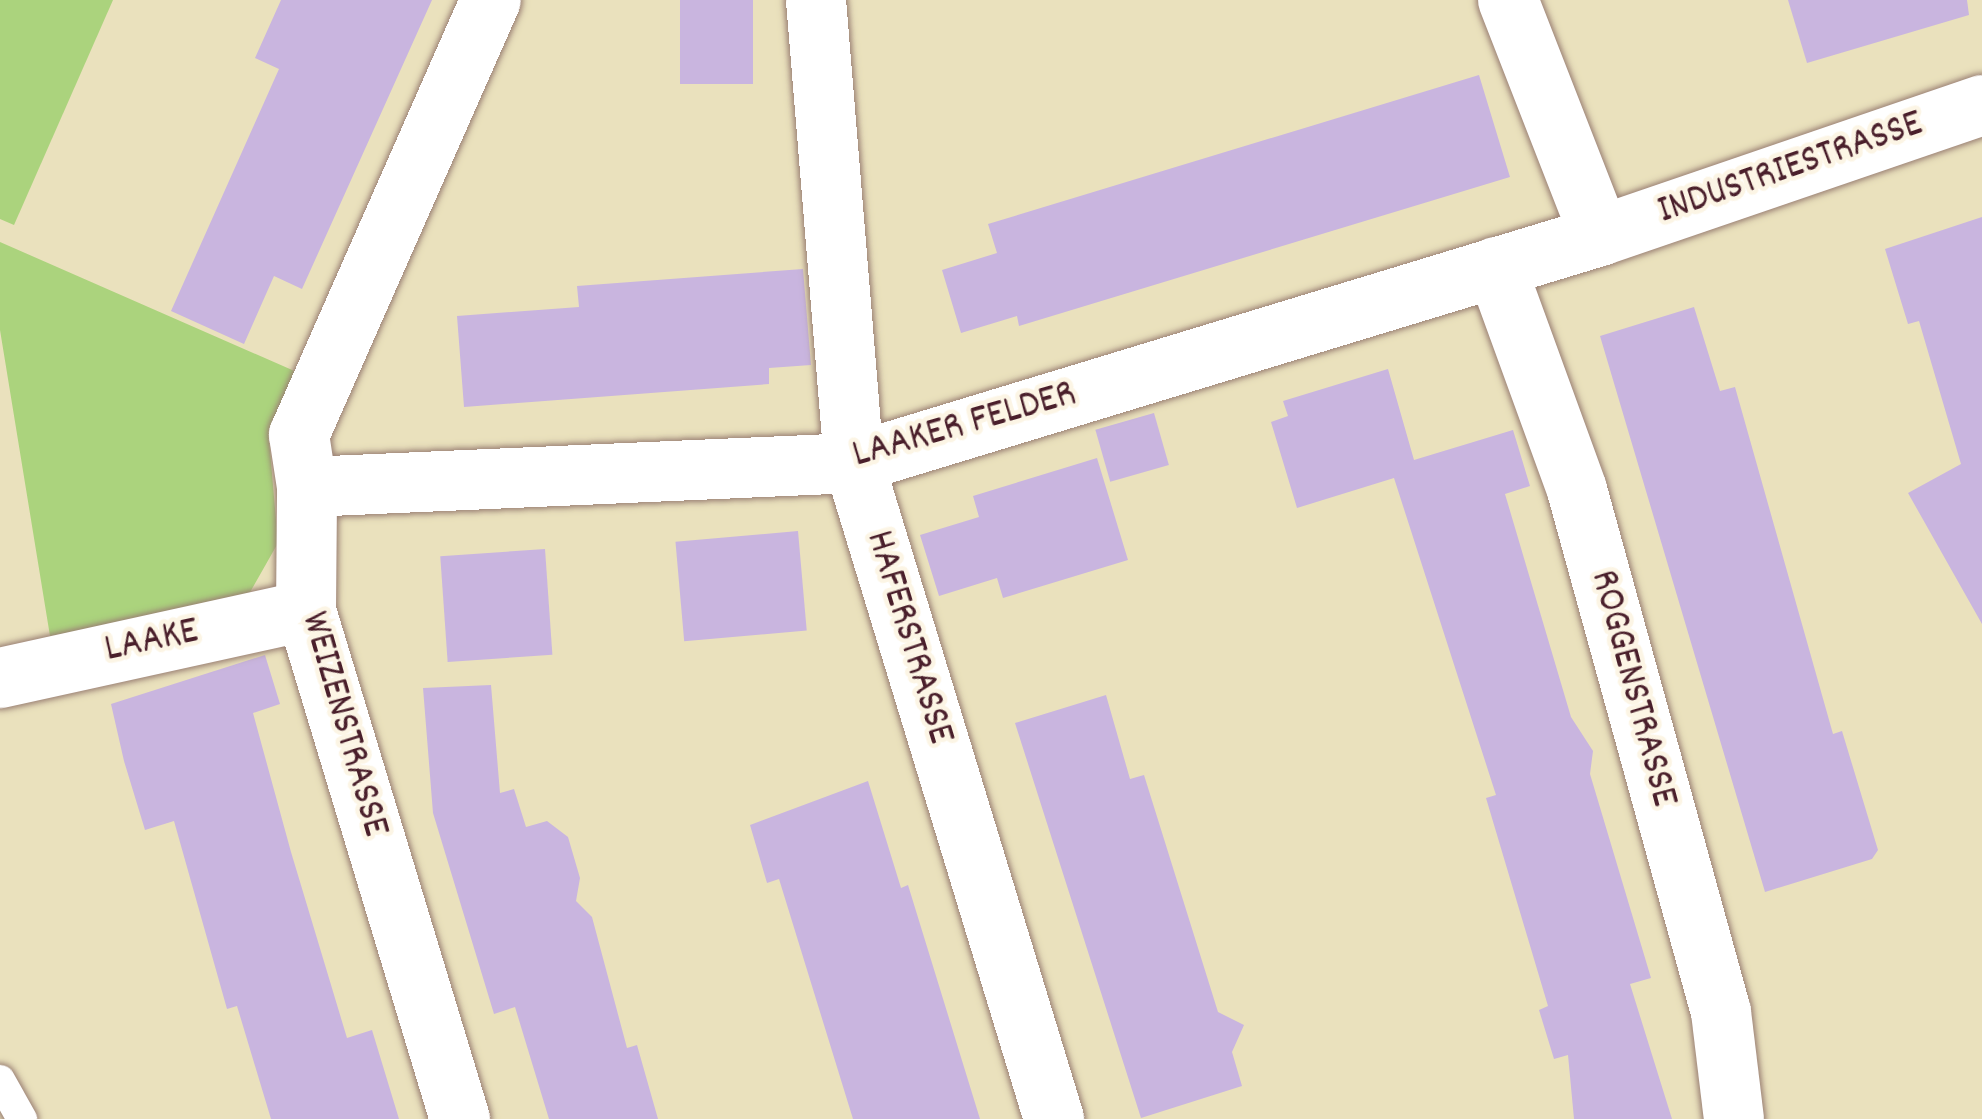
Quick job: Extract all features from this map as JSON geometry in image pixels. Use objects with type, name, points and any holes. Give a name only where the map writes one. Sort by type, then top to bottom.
[{"type":"street","name":"WEIZENSTRASSE","points":[[460,1119],[306,611],[307,487],[298,435],[491,0]]},
{"type":"street","name":"HAFERSTRASSE","points":[[816,0],[854,463],[1054,1119]]},
{"type":"street","points":[[1508,0],[1600,236]]},
{"type":"street","name":"INDUSTRIESTRASSE","points":[[1600,236],[1982,105]]},
{"type":"street","name":"LAAKER FELDER","points":[[307,487],[854,463],[1600,236]]},
{"type":"street","name":"ROGGENSTRASSE","points":[[1496,267],[1594,551],[1720,1012],[1734,1119]]},
{"type":"street","name":"LAAKE","points":[[0,678],[306,611]]},
{"type":"lane","points":[[0,1080],[22,1119]]},
{"type":"green space","points":[[0,0],[113,0],[14,225],[0,219]]},
{"type":"green space","points":[[0,242],[299,373],[269,439],[278,543],[245,601],[50,636],[0,330]]},
{"type":"building","points":[[281,0],[432,0],[302,289],[274,276],[244,344],[171,311],[279,69],[255,58]]},
{"type":"building","points":[[680,0],[753,0],[753,84],[680,84]]},
{"type":"building","points":[[1788,0],[1967,0],[1969,15],[1807,63]]},
{"type":"building","points":[[1479,75],[1510,177],[1019,326],[1017,316],[961,333],[942,270],[997,253],[988,224]]},
{"type":"building","points":[[1982,217],[1982,624],[1908,493],[1961,464],[1919,321],[1908,324],[1885,249]]},
{"type":"building","points":[[803,269],[811,365],[769,368],[769,384],[464,407],[457,316],[579,307],[577,286]]},
{"type":"building","points":[[1694,307],[1720,391],[1735,387],[1833,734],[1842,731],[1878,850],[1872,859],[1765,892],[1600,336]]},
{"type":"building","points":[[1388,369],[1414,460],[1513,430],[1530,486],[1505,494],[1571,717],[1593,751],[1590,774],[1651,978],[1630,984],[1672,1119],[1574,1119],[1568,1055],[1554,1059],[1539,1010],[1548,1006],[1486,798],[1496,795],[1394,478],[1297,508],[1271,422],[1288,416],[1283,401]]},
{"type":"building","points":[[1154,413],[1169,465],[1110,482],[1095,430]]},
{"type":"building","points":[[1097,458],[1128,560],[1003,598],[997,578],[939,596],[920,535],[979,517],[973,496]]},
{"type":"building","points":[[798,531],[807,631],[684,641],[675,542]]},
{"type":"building","points":[[545,549],[552,655],[448,662],[440,556]]},
{"type":"building","points":[[265,655],[280,704],[253,713],[291,852],[347,1038],[372,1030],[399,1119],[271,1119],[237,1006],[227,1009],[174,821],[145,830],[124,761],[111,704]]},
{"type":"building","points":[[491,685],[500,793],[514,789],[526,827],[547,821],[568,837],[580,878],[576,901],[592,917],[627,1048],[637,1045],[658,1119],[549,1119],[515,1007],[494,1014],[433,813],[423,688]]},
{"type":"building","points":[[1106,695],[1130,779],[1144,775],[1218,1012],[1244,1025],[1232,1052],[1242,1086],[1141,1118],[1015,723]]},
{"type":"building","points":[[868,781],[901,888],[908,885],[980,1119],[853,1119],[779,879],[767,883],[750,825]]}]
